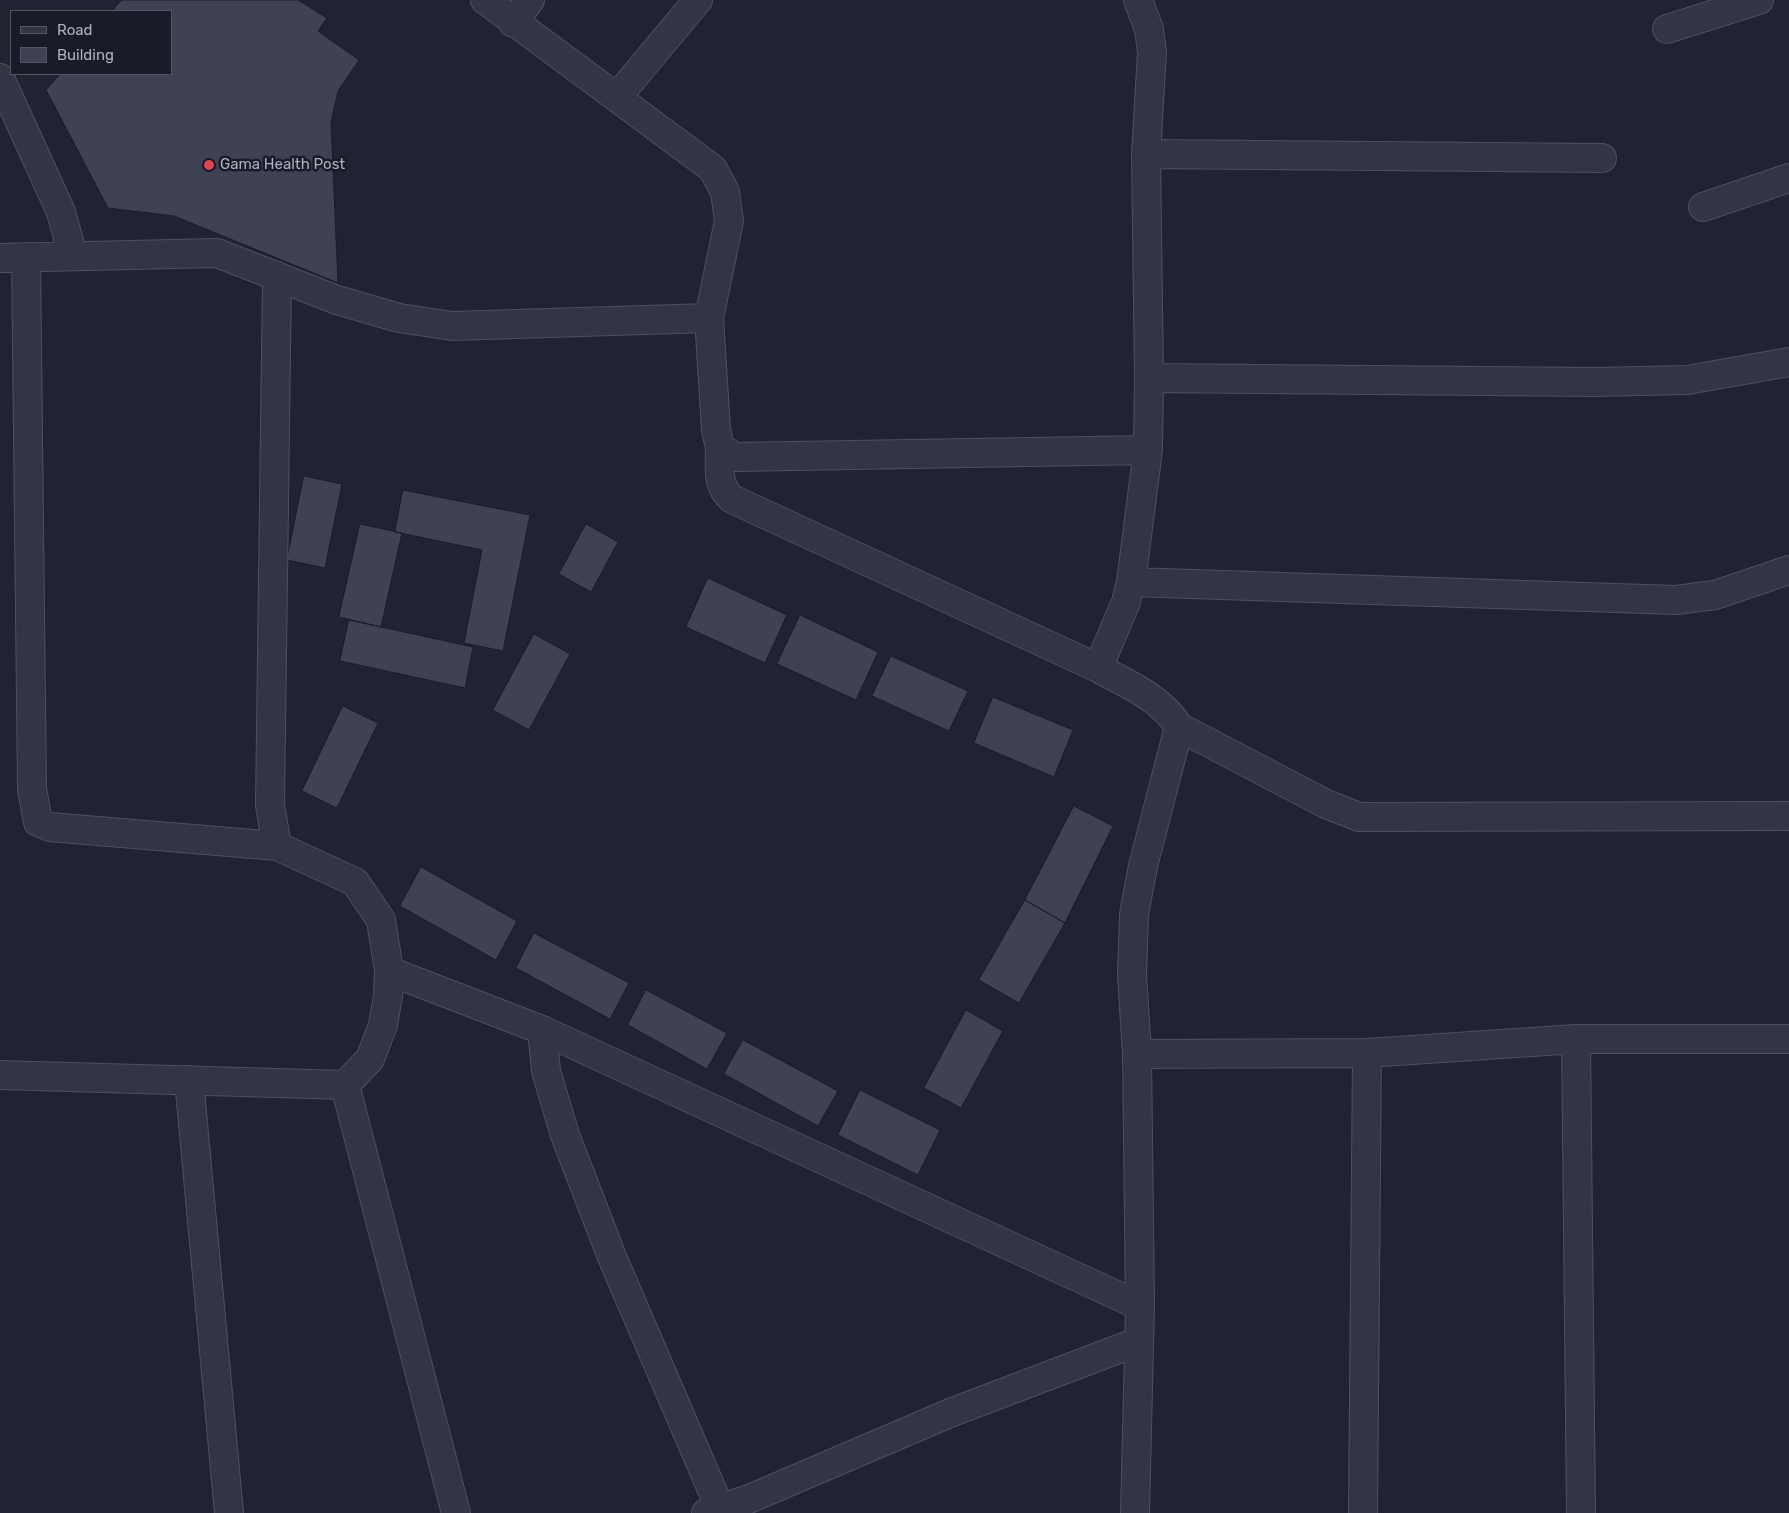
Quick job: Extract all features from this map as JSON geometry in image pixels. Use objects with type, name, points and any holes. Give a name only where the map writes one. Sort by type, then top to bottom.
[{"type":"street","points":[[485,0],[513,23],[617,97],[713,169],[725,192],[729,221],[709,318],[716,430],[720,448],[720,480],[725,492],[732,498],[1098,668],[1151,696],[1170,714],[1178,727],[1326,804],[1359,817],[1789,816]]},
{"type":"street","points":[[513,23],[530,0]]},
{"type":"street","points":[[617,97],[698,0]]},
{"type":"street","points":[[1098,668],[1126,602],[1131,582],[1148,450],[1146,154],[1152,53],[1149,29],[1138,0]]},
{"type":"street","points":[[1667,29],[1759,0]]},
{"type":"street","points":[[0,78],[61,212],[73,256]]},
{"type":"street","points":[[1146,154],[1602,158]]},
{"type":"street","points":[[1703,207],[1789,178]]},
{"type":"street","points":[[0,1074],[345,1085],[370,1059],[383,1025],[388,996],[389,971],[381,920],[355,882],[277,846],[50,827],[38,822],[32,789],[13,257],[217,254],[337,300],[398,318],[452,326],[709,318]]},
{"type":"street","points":[[277,276],[270,805],[277,846]]},
{"type":"street","points":[[1149,378],[1595,382],[1687,380],[1789,362]]},
{"type":"street","points":[[720,448],[734,457],[1148,450]]},
{"type":"street","points":[[1131,582],[1676,600],[1716,595],[1789,570]]},
{"type":"street","points":[[1135,1513],[1137,1342],[1140,1306],[1137,1054],[1132,975],[1134,914],[1143,866],[1178,727]]},
{"type":"street","points":[[389,971],[542,1030],[1140,1306]]},
{"type":"street","points":[[542,1030],[546,1071],[565,1135],[612,1257],[716,1511],[749,1499],[950,1413],[1137,1342]]},
{"type":"street","points":[[1137,1054],[1367,1053],[1576,1039],[1789,1039]]},
{"type":"street","points":[[1576,1039],[1581,1513]]},
{"type":"street","points":[[1363,1513],[1367,1053]]},
{"type":"street","points":[[189,1080],[229,1513]]},
{"type":"street","points":[[345,1085],[456,1513]]},
{"type":"building","name":"Gama Health Post","points":[[122,0],[298,0],[327,18],[318,31],[359,60],[338,91],[331,122],[338,283],[174,216],[108,208],[46,90],[59,75],[172,75],[172,10],[113,10]]},
{"type":"building","points":[[304,476],[342,484],[325,568],[287,560]]},
{"type":"building","points":[[403,490],[530,515],[503,651],[464,643],[482,550],[395,532]]},
{"type":"building","points":[[360,524],[402,533],[381,627],[339,617]]},
{"type":"building","points":[[586,524],[618,542],[591,592],[559,574]]},
{"type":"building","points":[[708,578],[787,615],[765,663],[686,627]]},
{"type":"building","points":[[800,615],[878,652],[856,700],[777,664]]},
{"type":"building","points":[[349,620],[473,647],[465,688],[340,661]]},
{"type":"building","points":[[534,634],[570,654],[529,730],[493,710]]},
{"type":"building","points":[[891,656],[968,691],[949,731],[872,696]]},
{"type":"building","points":[[993,697],[1073,730],[1054,777],[974,743]]},
{"type":"building","points":[[343,706],[378,723],[337,808],[302,791]]},
{"type":"building","points":[[1074,806],[1113,826],[1065,923],[1025,900]]},
{"type":"building","points":[[421,867],[517,921],[496,960],[400,906]]},
{"type":"building","points":[[1025,900],[1065,923],[1019,1003],[979,980]]},
{"type":"building","points":[[534,933],[629,983],[610,1019],[516,968]]},
{"type":"building","points":[[646,990],[727,1033],[707,1069],[628,1025]]},
{"type":"building","points":[[966,1010],[1003,1031],[961,1108],[924,1088]]},
{"type":"building","points":[[743,1040],[838,1091],[818,1126],[724,1074]]},
{"type":"building","points":[[860,1090],[940,1130],[918,1175],[838,1135]]},
{"type":"place","name":"Gama Health Post","points":[[209,165]]}]
